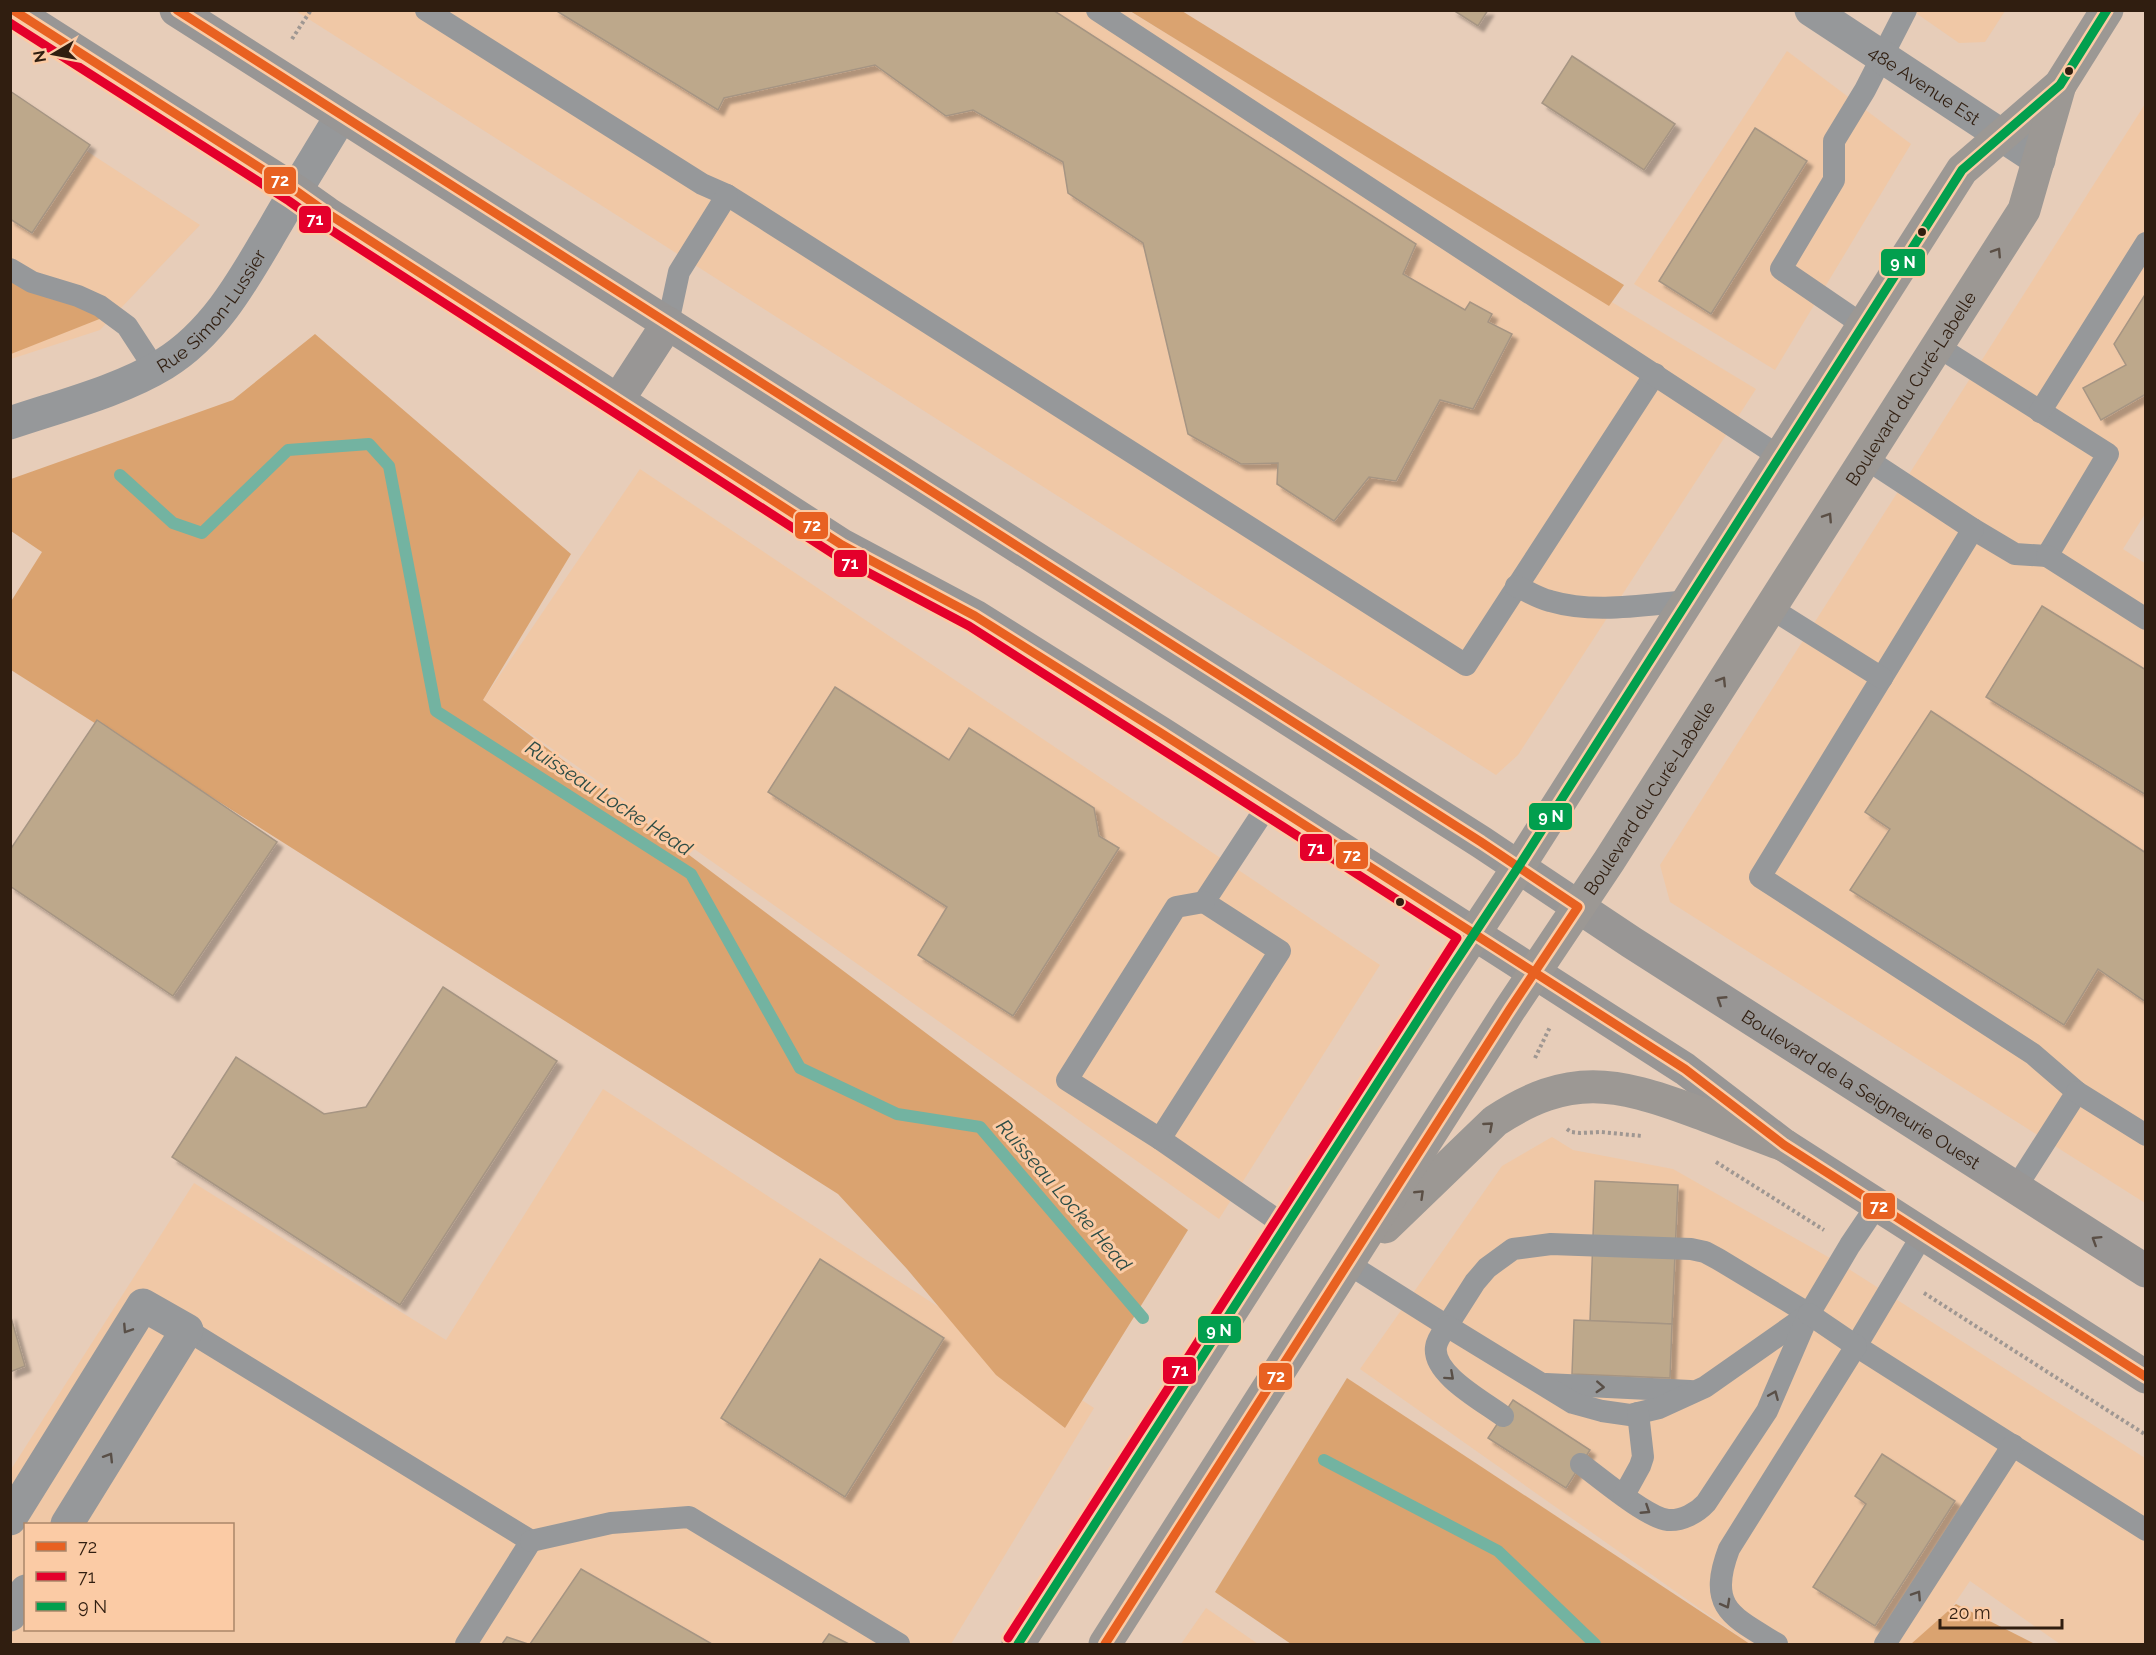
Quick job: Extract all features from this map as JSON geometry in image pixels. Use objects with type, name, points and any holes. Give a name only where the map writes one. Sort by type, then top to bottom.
[{"type":"main road","points":[[12,10],[843,545],[975,616],[1269,802],[1685,1069],[1784,1145],[2145,1377]]},
{"type":"main road","name":"Boulevard de la Seigneurie Ouest","points":[[176,10],[1519,866],[1578,907],[2145,1271]]},
{"type":"main road","name":"Boulevard du Curé-Labelle","points":[[1105,1644],[1347,1263],[2024,210],[2060,85],[2103,12]]},
{"type":"main road","name":"Boulevard du Curé-Labelle","points":[[1018,1644],[1519,866],[1962,170],[2060,85]]},
{"type":"main road","points":[[618,400],[668,324]]},
{"type":"main road","points":[[1347,1263],[1495,1121],[1516,1107],[1544,1094],[1586,1086],[1619,1087],[1668,1101],[1784,1145]]},
{"type":"street","name":"48e Avenue Est","points":[[1811,10],[2039,160]]},
{"type":"street","name":"Rue Simon-Lussier","points":[[10,423],[122,384],[155,369],[196,340],[221,311],[245,276],[341,116]]},
{"type":"street","points":[[10,1519],[143,1305],[187,1330],[68,1523]]},
{"type":"street","points":[[100,1371],[145,1400]]},
{"type":"street","points":[[46,1461],[89,1490]]},
{"type":"street","points":[[10,1615],[24,1594]]},
{"type":"lane","points":[[426,10],[702,184],[727,195],[1466,665],[1655,374]]},
{"type":"lane","points":[[1097,10],[1780,457]]},
{"type":"lane","points":[[1863,325],[1781,269],[1833,180],[1834,141],[1865,90],[1906,10]]},
{"type":"lane","points":[[668,324],[679,272],[727,195]]},
{"type":"lane","points":[[2040,412],[2145,243]]},
{"type":"lane","points":[[10,268],[32,282],[78,296],[100,306],[127,326],[143,347],[155,369]]},
{"type":"lane","points":[[1937,346],[2108,454],[2048,556]]},
{"type":"lane","points":[[1865,458],[2015,554],[2048,556],[2145,619]]},
{"type":"lane","points":[[1973,529],[1760,877],[2033,1054],[2077,1092],[2145,1135]]},
{"type":"lane","points":[[1516,586],[1548,601],[1581,608],[1688,601]]},
{"type":"lane","points":[[1769,607],[1882,678]]},
{"type":"lane","points":[[1204,902],[1269,802]]},
{"type":"lane","points":[[1160,1139],[1280,951],[1204,902],[1176,907],[1067,1080],[1160,1139],[1287,1227]]},
{"type":"lane","points":[[2015,1189],[2077,1092]]},
{"type":"lane","points":[[1581,1464],[1653,1515],[1668,1520],[1678,1519],[1699,1510],[1706,1503],[1767,1411],[1809,1314],[1877,1205]]},
{"type":"lane","points":[[1777,1644],[1739,1621],[1723,1601],[1720,1579],[1722,1567],[1729,1549],[1923,1234]]},
{"type":"lane","points":[[1503,1416],[1449,1377],[1436,1357],[1436,1347],[1475,1282],[1501,1257],[1513,1250],[1551,1244],[1676,1247],[1705,1252],[1809,1314],[2145,1530]]},
{"type":"lane","points":[[1347,1263],[1542,1384],[1586,1408],[1616,1413],[1638,1413],[1659,1408],[1695,1392],[1714,1382],[1809,1314]]},
{"type":"lane","points":[[187,1330],[531,1541],[611,1523],[689,1517],[899,1644]]},
{"type":"lane","points":[[1542,1384],[1695,1392]]},
{"type":"lane","points":[[1624,1495],[1643,1457],[1638,1413]]},
{"type":"lane","points":[[1885,1644],[2013,1445]]},
{"type":"lane","points":[[465,1644],[531,1541]]},
{"type":"path","points":[[292,40],[311,10]]},
{"type":"path","points":[[1533,1067],[1534,1059],[1551,1026]]},
{"type":"path","points":[[1565,1127],[1571,1132],[1643,1136]]},
{"type":"path","points":[[1707,1157],[1828,1232]]},
{"type":"path","points":[[1917,1289],[2145,1435]]},
{"type":"shaded area","points":[[296,11],[1129,11],[1756,389],[1518,755],[1496,775]]},
{"type":"shaded area","points":[[1130,11],[1182,11],[1624,285],[1609,306]]},
{"type":"shaded area","points":[[1913,11],[2005,11],[1985,42],[1959,43]]},
{"type":"shaded area","points":[[1787,51],[1911,144],[1775,370],[1634,284]]},
{"type":"shaded area","points":[[10,101],[200,225],[100,330],[11,359]]},
{"type":"shaded area","points":[[2145,104],[2145,514],[2123,549],[2146,564],[2145,1203],[1670,902],[1660,865]]},
{"type":"shaded area","points":[[11,261],[102,318],[11,354]]},
{"type":"shaded area","points":[[315,334],[571,554],[483,700],[1188,1230],[1065,1428],[996,1375],[907,1269],[838,1194],[11,670],[10,603],[42,552],[11,531],[11,479],[233,400]]},
{"type":"shaded area","points":[[640,469],[1380,965],[1219,1219],[483,700]]},
{"type":"shaded area","points":[[603,1089],[1094,1408],[951,1644],[11,1644],[10,1471],[194,1183],[446,1340]]},
{"type":"shaded area","points":[[1552,1137],[1573,1150],[1673,1169],[1844,1266],[2145,1458],[2145,1644],[2060,1644],[1970,1581],[1927,1644],[1750,1644],[1360,1369],[1502,1166]]},
{"type":"shaded area","points":[[1347,1378],[1750,1644],[1291,1644],[1215,1592]]},
{"type":"shaded area","points":[[1956,1604],[2035,1644],[1911,1644]]},
{"type":"shaded area","points":[[1206,1608],[1258,1644],[1181,1644]]},
{"type":"building","points":[[555,10],[1053,10],[1416,244],[1403,274],[1465,310],[1470,302],[1492,314],[1488,322],[1512,334],[1473,409],[1440,400],[1396,481],[1369,477],[1334,521],[1277,484],[1278,463],[1241,464],[1188,434],[1143,243],[1068,193],[1063,162],[973,110],[946,116],[875,65],[724,98],[718,110]]},
{"type":"building","points":[[1453,10],[1488,10],[1478,26]]},
{"type":"building","points":[[1572,56],[1675,124],[1644,170],[1542,103]]},
{"type":"building","points":[[10,91],[90,145],[32,233],[10,219]]},
{"type":"building","points":[[1755,128],[1807,161],[1711,314],[1659,281]]},
{"type":"building","points":[[2146,293],[2146,394],[2101,420],[2083,388],[2126,365],[2114,344]]},
{"type":"building","points":[[2042,606],[2146,670],[2146,795],[1986,697]]},
{"type":"building","points":[[835,687],[949,760],[969,728],[1094,808],[1099,836],[1119,848],[1013,1016],[918,955],[947,907],[768,792]]},
{"type":"building","points":[[1931,711],[2146,853],[2146,1002],[2098,969],[2064,1025],[1850,890],[1890,829],[1865,812]]},
{"type":"building","points":[[97,720],[277,842],[173,996],[10,886],[10,850]]},
{"type":"building","points":[[443,987],[557,1061],[400,1305],[172,1157],[236,1057],[324,1114],[366,1107]]},
{"type":"building","points":[[1595,1181],[1678,1185],[1672,1324],[1590,1321]]},
{"type":"building","points":[[820,1259],[944,1338],[845,1497],[721,1418]]},
{"type":"building","points":[[10,1314],[25,1366],[10,1372]]},
{"type":"building","points":[[1574,1320],[1672,1324],[1670,1378],[1572,1374]]},
{"type":"building","points":[[1513,1400],[1590,1450],[1566,1488],[1488,1438]]},
{"type":"building","points":[[1882,1454],[1955,1501],[1875,1626],[1813,1587],[1866,1504],[1855,1496]]},
{"type":"building","points":[[581,1569],[712,1644],[530,1644]]},
{"type":"building","points":[[829,1634],[849,1644],[822,1644]]},
{"type":"building","points":[[507,1637],[528,1644],[502,1644]]},
{"type":"waterway","name":"Ruisseau Locke Head","points":[[120,475],[173,523],[202,533],[288,450],[369,444],[389,466],[436,711],[691,874],[800,1068],[897,1114],[980,1127],[1143,1318]]},
{"type":"waterway","name":"Ruisseau Locke Head","points":[[1324,1460],[1498,1551],[1595,1644]]},
{"type":"transit line","name":"72","points":[[13,10],[842,545],[975,616],[1161,733],[1685,1069],[1784,1145],[2146,1377]]},
{"type":"transit line","name":"72","points":[[177,10],[1481,842],[1578,907],[1510,1009],[1105,1644]]},
{"type":"transit line","points":[[1018,1644],[1519,866],[1962,170],[2060,85],[2107,10]]},
{"type":"transit line","name":"71","points":[[10,23],[835,555],[969,626],[1457,938],[1008,1638]]}]
